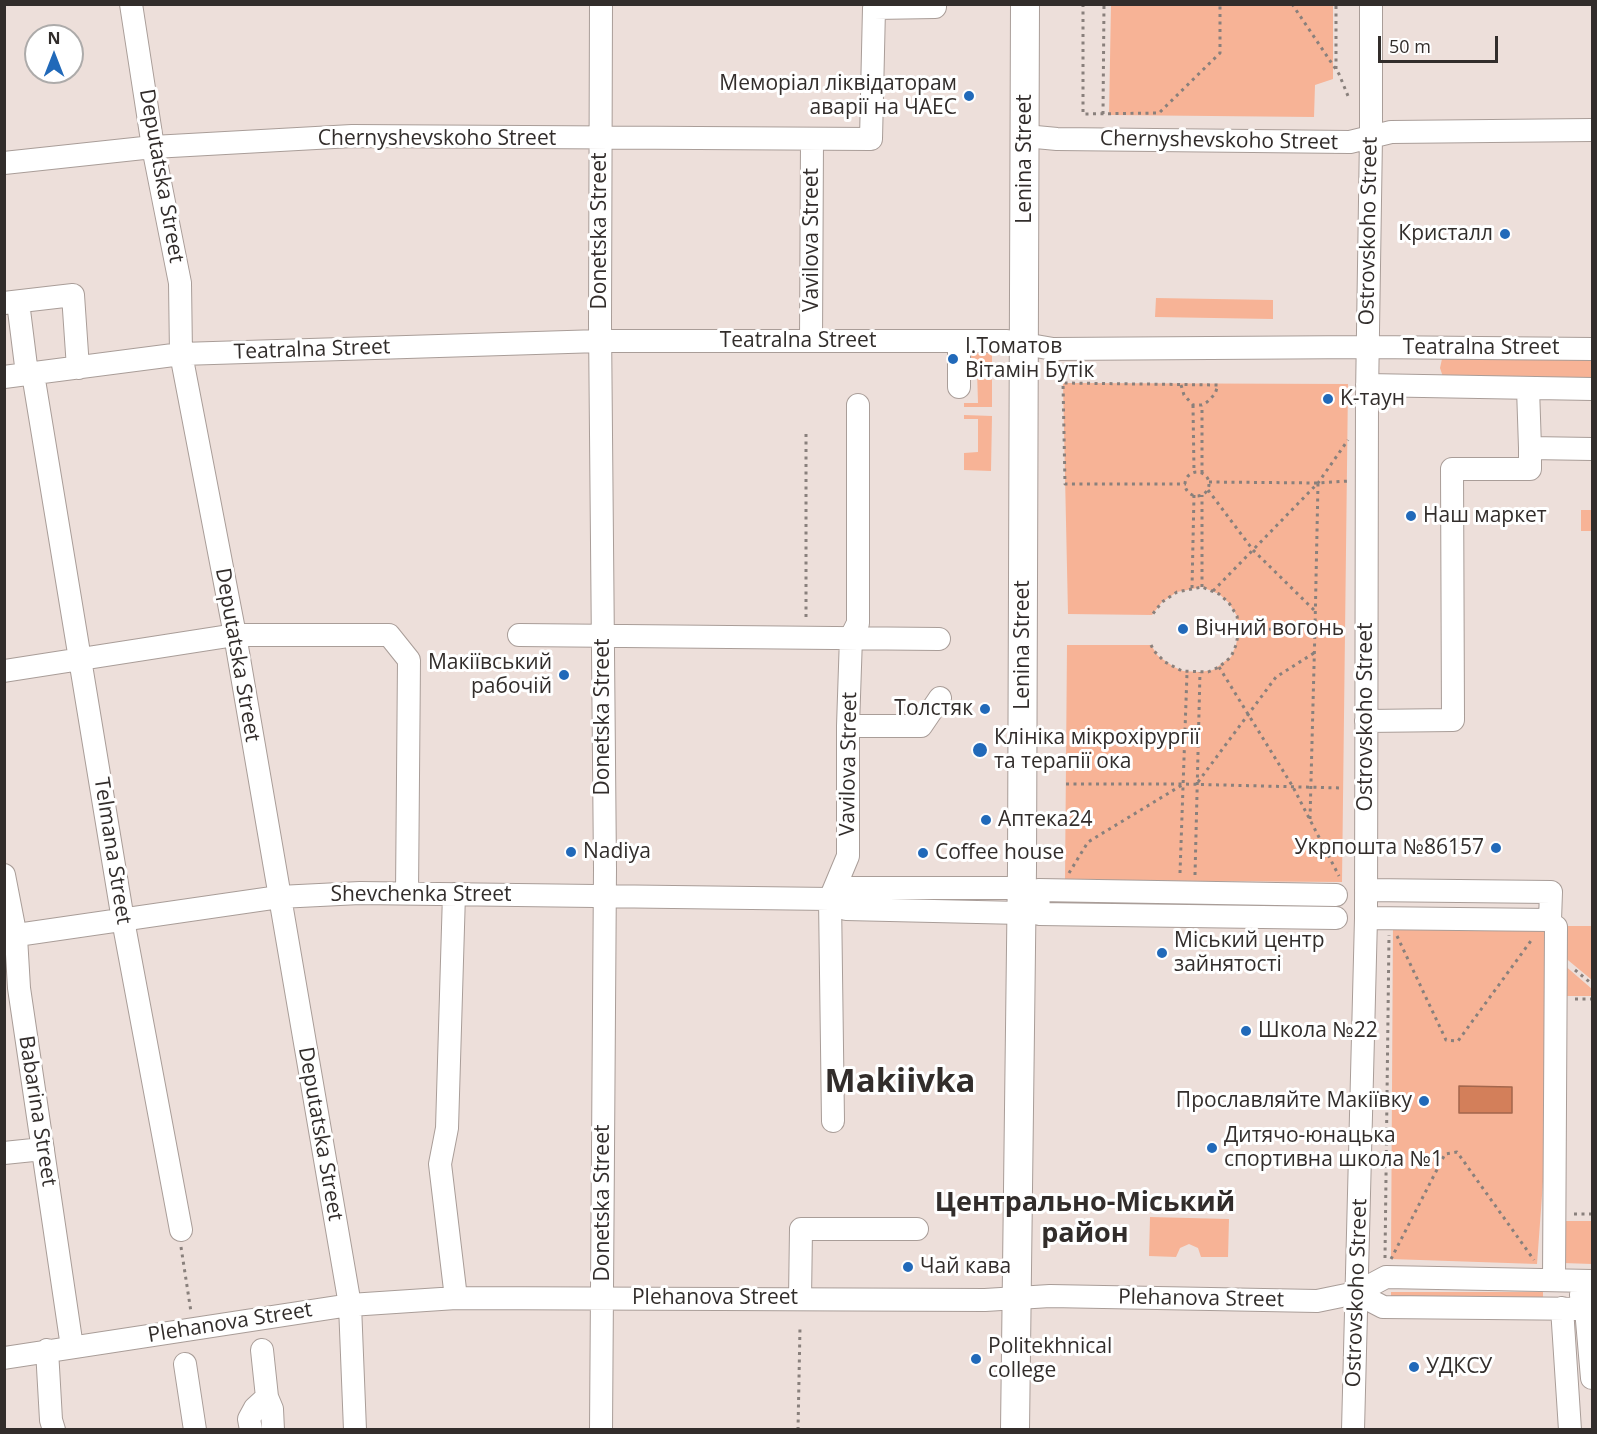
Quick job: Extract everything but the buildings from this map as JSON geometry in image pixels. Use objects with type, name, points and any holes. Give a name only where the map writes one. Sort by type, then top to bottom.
[{"type":"main road","name":"Lenina Street","points":[[1015,1430],[1021,901],[1025,4]]},
{"type":"street","name":"Deputatska Street","points":[[131,4],[153,147],[180,283],[181,354],[235,635],[350,1305],[355,1430]]},
{"type":"street","name":"Donetska Street","points":[[601,4],[600,340],[604,896],[601,1430]]},
{"type":"street","name":"Chernyshevskoho Street","points":[[4,163],[153,147],[352,136],[870,139],[874,8],[935,7],[935,4]]},
{"type":"street","name":"Ostrovskoho Street","points":[[1353,1430],[1366,918],[1367,347],[1371,4]]},
{"type":"street","name":"Chernyshevskoho Street","points":[[1025,136],[1057,139],[1350,142],[1391,132],[1593,130]]},
{"type":"street","name":"Vavilova Street","points":[[811,341],[812,139]]},
{"type":"street","points":[[11,303],[73,295],[78,368]]},
{"type":"street","name":"Telmana Street","points":[[11,303],[21,375],[81,660],[123,920],[181,1230]]},
{"type":"street","name":"Teatralna Street","points":[[21,375],[181,354],[600,340],[1007,341],[1053,349],[1367,347],[1593,349]]},
{"type":"street","points":[[959,341],[959,387]]},
{"type":"street","name":"Teatralna Street","points":[[1367,385],[1593,389]]},
{"type":"street","points":[[1366,721],[1453,720],[1452,468],[1530,469],[1528,388]]},
{"type":"street","name":"Vavilova Street","points":[[833,1121],[830,899],[848,856],[851,637],[858,623],[858,405]]},
{"type":"street","points":[[1530,448],[1593,449]]},
{"type":"street","points":[[4,671],[235,635],[389,635],[409,660],[407,893]]},
{"type":"street","points":[[519,635],[939,639]]},
{"type":"street","points":[[848,726],[921,726],[939,698]]},
{"type":"street","name":"Babarina Street","points":[[4,875],[15,938],[19,988],[15,1034],[43,1149],[72,1347]]},
{"type":"street","points":[[1336,918],[1039,914],[1038,890],[1339,889]]},
{"type":"street","points":[[1366,890],[1551,892],[1550,920],[1366,918]]},
{"type":"street","name":"Shevchenka Street","points":[[15,938],[24,934],[279,897],[360,893],[830,899],[846,909],[1021,901]]},
{"type":"street","points":[[454,894],[447,1128],[440,1164],[456,1298]]},
{"type":"street","points":[[1556,927],[1559,1280],[1575,1287],[1589,1309],[1593,1378]]},
{"type":"street","points":[[4,967],[19,988]]},
{"type":"street","points":[[4,1153],[43,1149]]},
{"type":"street","points":[[800,1299],[801,1229],[917,1229]]},
{"type":"street","name":"Plehanova Street","points":[[4,1358],[350,1305],[456,1298],[1016,1299],[1050,1296],[1317,1301],[1356,1293],[1386,1276],[1593,1281]]},
{"type":"street","points":[[1356,1293],[1383,1307],[1589,1309]]},
{"type":"street","points":[[1562,1308],[1570,1430]]},
{"type":"street","points":[[47,1350],[51,1420],[54,1430]]},
{"type":"street","points":[[262,1350],[267,1397],[272,1408],[273,1430]]},
{"type":"street","points":[[185,1364],[195,1430]]},
{"type":"street","points":[[251,1430],[249,1419],[255,1408],[267,1397]]},
{"type":"path","points":[[1083,4],[1083,114],[1159,113],[1220,53],[1220,4]]},
{"type":"path","points":[[1102,114],[1104,4]]},
{"type":"path","points":[[1292,4],[1336,69],[1348,96]]},
{"type":"path","points":[[1336,4],[1336,69]]},
{"type":"path","points":[[1185,484],[1065,484],[1063,383],[1218,385],[1215,394],[1202,405],[1193,405]]},
{"type":"path","points":[[1181,385],[1184,395],[1193,405],[1194,472]]},
{"type":"path","points":[[1202,405],[1202,473],[1209,482],[1208,490],[1202,495],[1194,495],[1188,491],[1185,484],[1194,472],[1202,473]]},
{"type":"path","points":[[806,434],[806,637]]},
{"type":"path","points":[[1213,591],[1318,483],[1348,440]]},
{"type":"path","points":[[1209,482],[1348,481]]},
{"type":"path","points":[[1310,820],[1318,483]]},
{"type":"path","points":[[1208,490],[1253,550],[1316,611]]},
{"type":"path","points":[[1192,588],[1194,495]]},
{"type":"path","points":[[1202,495],[1202,587]]},
{"type":"path","points":[[1151,645],[1165,662],[1187,672],[1200,672],[1219,667],[1234,651],[1239,630],[1234,610],[1225,598],[1202,587],[1177,592],[1162,602],[1152,615]]},
{"type":"path","points":[[1239,630],[1315,628]]},
{"type":"path","points":[[1197,784],[1276,677],[1314,653]]},
{"type":"path","points":[[1219,667],[1293,787],[1310,820],[1339,889]]},
{"type":"path","points":[[1180,881],[1187,672]]},
{"type":"path","points":[[1195,881],[1200,672]]},
{"type":"path","points":[[1066,784],[1197,784],[1343,788]]},
{"type":"path","points":[[1065,880],[1088,842],[1183,784]]},
{"type":"path","points":[[1389,918],[1446,1040],[1458,1041],[1536,933],[1556,927]]},
{"type":"path","points":[[1389,918],[1385,1266],[1445,1154],[1457,1152],[1538,1264]]},
{"type":"path","points":[[181,1230],[182,1258],[193,1329]]},
{"type":"path","points":[[798,1430],[800,1327]]},
{"type":"shaded area","points":[[1111,5],[1333,5],[1333,79],[1315,85],[1314,117],[1109,115]]},
{"type":"shaded area","points":[[1156,298],[1273,300],[1273,319],[1155,317]]},
{"type":"shaded area","points":[[964,353],[992,353],[992,407],[964,407],[964,403],[978,403],[977,370],[964,370]]},
{"type":"shaded area","points":[[1450,354],[1592,354],[1592,384],[1443,377],[1440,368],[1442,359]]},
{"type":"shaded area","points":[[1063,383],[1348,384],[1342,882],[1065,880],[1067,645],[1151,645],[1158,656],[1174,667],[1183,671],[1200,672],[1213,670],[1231,657],[1239,630],[1237,616],[1229,603],[1219,594],[1202,587],[1177,592],[1162,602],[1152,615],[1068,614]]},
{"type":"shaded area","points":[[964,415],[992,416],[991,471],[964,470],[964,453],[978,452],[978,419],[964,419]]},
{"type":"shaded area","points":[[1581,510],[1592,510],[1592,531],[1581,531]]},
{"type":"shaded area","points":[[1393,921],[1549,922],[1547,1127],[1537,1264],[1391,1259]]},
{"type":"shaded area","points":[[1564,926],[1592,926],[1592,980],[1563,956]]},
{"type":"shaded area","points":[[1563,964],[1592,989],[1592,996],[1563,996]]},
{"type":"shaded area","points":[[1459,1086],[1512,1087],[1512,1113],[1459,1113]]},
{"type":"shaded area","points":[[1150,1217],[1229,1219],[1228,1257],[1201,1257],[1198,1248],[1189,1244],[1180,1248],[1176,1257],[1149,1256]]},
{"type":"shaded area","points":[[1563,1221],[1592,1221],[1592,1264],[1563,1263]]},
{"type":"shaded area","points":[[1391,1292],[1543,1292],[1543,1305],[1391,1303]]},
{"type":"place","name":"Меморіал ліквідаторам аварії на ЧАЕС","points":[[969,96]]},
{"type":"place","name":"Кристалл","points":[[1505,234]]},
{"type":"place","name":"І.Томатов Вітамін Бутік","points":[[953,359]]},
{"type":"place","name":"K-таун","points":[[1328,399]]},
{"type":"place","name":"Наш маркет","points":[[1411,516]]},
{"type":"place","name":"Вічний вогонь","points":[[1183,629]]},
{"type":"place","name":"Макіївський рабочій","points":[[564,675]]},
{"type":"place","name":"Толстяк","points":[[985,709]]},
{"type":"place","name":"Клініка мікрохірургії та терапії ока","points":[[980,750]]},
{"type":"place","name":"Аптека24","points":[[986,820]]},
{"type":"place","name":"Укрпошта №86157","points":[[1496,848]]},
{"type":"place","name":"Nadiya","points":[[571,852]]},
{"type":"place","name":"Coffee house","points":[[923,853]]},
{"type":"place","name":"Міський центр зайнятості","points":[[1162,953]]},
{"type":"place","name":"Школа №22","points":[[1246,1031]]},
{"type":"place","name":"Прославляйте Макіївку","points":[[1424,1101]]},
{"type":"place","name":"Дитячо-юнацька спортивна школа №1","points":[[1212,1148]]},
{"type":"place","name":"Чай кава","points":[[908,1267]]},
{"type":"place","name":"Politekhnical college","points":[[976,1359]]},
{"type":"place","name":"УДКСУ","points":[[1414,1367]]},
{"type":"district","name":"Makiivka","points":[[900,1083]]},
{"type":"district","name":"Центрально-Міський район","points":[[1085,1218]]}]
